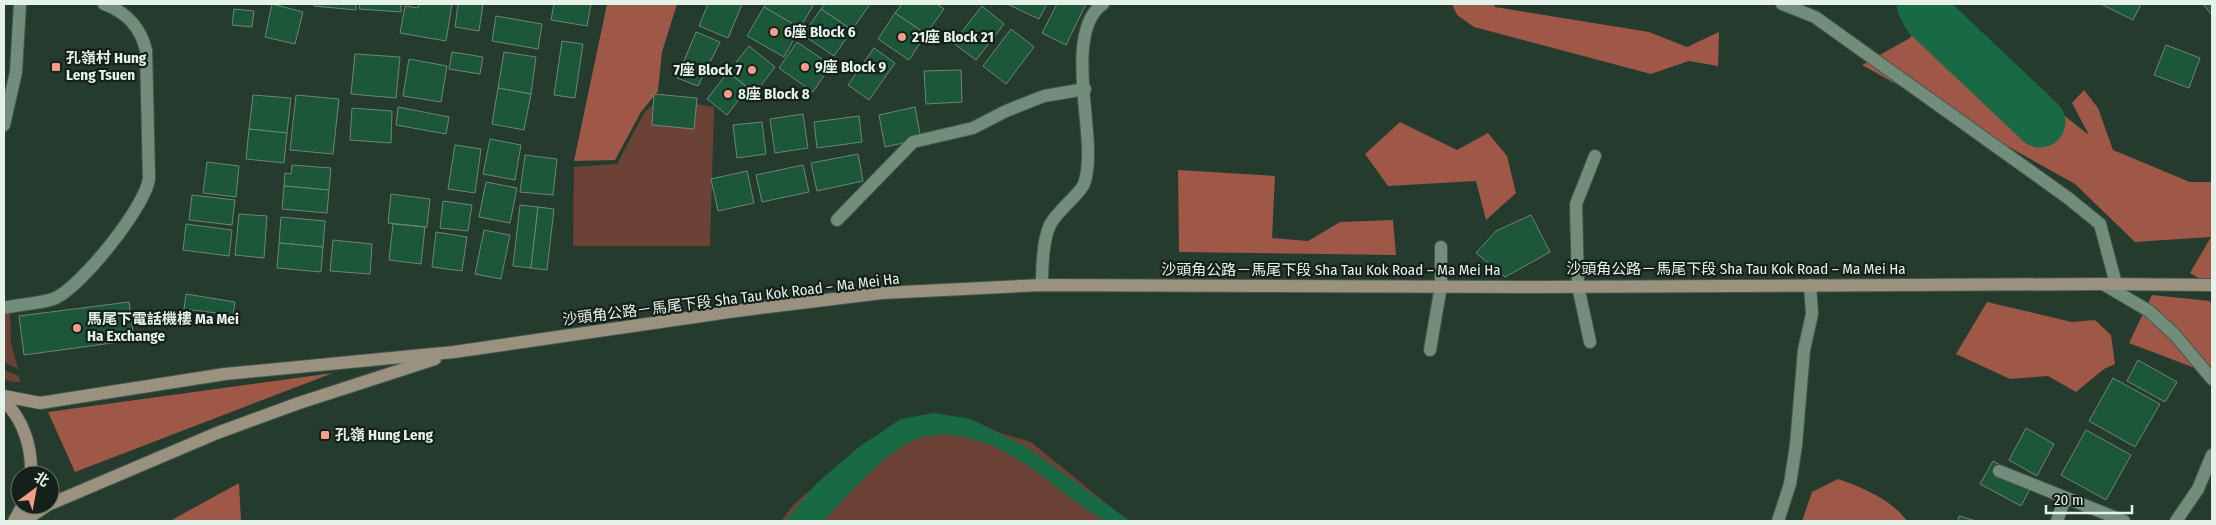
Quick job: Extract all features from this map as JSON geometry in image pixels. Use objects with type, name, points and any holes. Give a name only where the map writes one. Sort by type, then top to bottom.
[{"type":"main road","name":"沙頭角公路－馬尾下段 Sha Tau Kok Road – Ma Mei Ha","points":[[4,396],[40,403],[225,374],[454,352],[736,311],[882,293],[1042,285],[2212,285]]},
{"type":"main road","name":"沙頭角公路－馬尾下段 Sha Tau Kok Road – Ma Mei Ha","points":[[60,499],[217,433],[304,401],[454,352]]},
{"type":"main road","points":[[4,401],[18,419],[25,434],[30,449],[31,465]]},
{"type":"street","points":[[4,125],[16,72],[20,4]]},
{"type":"street","points":[[4,308],[54,299],[77,280],[122,228],[146,193],[149,178],[146,50],[138,29],[130,18],[104,4]]},
{"type":"street","points":[[1042,285],[1042,268],[1050,225],[1084,184],[1088,154],[1084,89],[1084,41],[1091,18],[1097,8],[1104,4]]},
{"type":"street","points":[[1782,4],[1815,17],[2068,198],[2100,224],[2116,284]]},
{"type":"street","points":[[1809,4],[1815,17]]},
{"type":"street","points":[[837,220],[913,142],[973,128],[1044,96],[1084,89]]},
{"type":"street","points":[[1590,342],[1578,286],[1576,204],[1595,156]]},
{"type":"street","points":[[1430,350],[1441,286],[1441,247]]},
{"type":"street","points":[[2103,284],[2149,311],[2175,335],[2212,379]]},
{"type":"street","points":[[1778,521],[1790,484],[1796,445],[1804,350],[1812,314],[1810,285]]},
{"type":"street","points":[[2176,521],[2198,489],[2212,456]]},
{"type":"street","points":[[1999,470],[2124,521]]},
{"type":"street","points":[[2057,521],[2066,498]]},
{"type":"shaded area","points":[[607,4],[677,4],[662,52],[658,91],[641,112],[615,160],[574,161]]},
{"type":"shaded area","points":[[1452,4],[1493,4],[1495,7],[1649,32],[1687,47],[1719,32],[1718,66],[1689,61],[1651,74],[1474,27],[1457,15]]},
{"type":"shaded area","points":[[1936,4],[1946,4],[1995,61],[2089,135],[2072,103],[2084,90],[2098,108],[2113,150],[2190,182],[2212,182],[2212,286],[2190,273],[2211,237],[2135,242],[2075,184],[1862,65],[1910,38]]},
{"type":"shaded area","points":[[660,98],[714,107],[710,246],[573,246],[574,167],[617,164],[644,113]]},
{"type":"shaded area","points":[[1400,122],[1457,150],[1488,133],[1507,156],[1516,193],[1486,220],[1476,181],[1388,186],[1365,154]]},
{"type":"shaded area","points":[[1178,170],[1275,176],[1272,238],[1308,241],[1340,222],[1393,220],[1396,255],[1179,252]]},
{"type":"shaded area","points":[[2152,295],[2210,301],[2212,307],[2212,367],[2200,370],[2129,343]]},
{"type":"shaded area","points":[[1987,302],[2072,322],[2095,320],[2111,335],[2115,364],[2104,369],[2076,392],[2048,376],[2010,379],[1956,354]]},
{"type":"shaded area","points":[[4,312],[10,313],[11,343],[18,369],[4,362]]},
{"type":"shaded area","points":[[4,370],[19,376],[20,382],[4,379]]},
{"type":"shaded area","points":[[333,373],[75,472],[48,412]]},
{"type":"shaded area","points":[[934,413],[971,419],[1025,446],[1130,521],[1113,522],[1096,516],[1020,460],[980,441],[959,436],[938,435],[918,439],[898,449],[868,474],[824,521],[785,521],[817,483],[859,447],[901,419]]},
{"type":"shaded area","points":[[946,417],[1031,442],[1128,521],[781,521],[794,504],[863,445]]},
{"type":"shaded area","points":[[1838,479],[1867,490],[1885,500],[1907,521],[1802,521],[1812,492]]},
{"type":"shaded area","points":[[239,483],[241,521],[170,521]]},
{"type":"building","points":[[272,4],[303,12],[295,44],[265,37]]},
{"type":"building","points":[[314,4],[356,4],[356,10],[314,6]]},
{"type":"building","points":[[360,4],[401,4],[401,12],[359,9]]},
{"type":"building","points":[[419,4],[452,4],[446,41],[400,33],[405,6],[418,8]]},
{"type":"building","points":[[458,4],[483,4],[479,31],[455,27]]},
{"type":"building","points":[[554,4],[591,4],[587,26],[551,20]]},
{"type":"building","points":[[708,4],[742,4],[728,38],[699,26]]},
{"type":"building","points":[[766,4],[814,4],[800,28],[764,7]]},
{"type":"building","points":[[825,4],[870,4],[852,30],[821,9]]},
{"type":"building","points":[[902,4],[937,4],[944,9],[926,34],[895,13]]},
{"type":"building","points":[[1007,4],[1047,4],[1039,19]]},
{"type":"building","points":[[1057,4],[1086,4],[1066,45],[1042,33]]},
{"type":"building","points":[[2101,4],[2141,4],[2133,20]]},
{"type":"building","points":[[2203,4],[2212,4],[2212,15]]},
{"type":"building","points":[[982,6],[1004,24],[976,60],[953,43]]},
{"type":"building","name":"6座 Block 6","points":[[764,7],[800,28],[784,57],[747,36]]},
{"type":"building","points":[[234,9],[254,11],[252,27],[232,25]]},
{"type":"building","points":[[821,9],[852,30],[834,56],[803,35]]},
{"type":"building","name":"21座 Block 21","points":[[895,13],[926,34],[909,60],[878,39]]},
{"type":"building","points":[[496,16],[542,24],[538,49],[492,41]]},
{"type":"building","points":[[1011,29],[1034,47],[1006,84],[983,66]]},
{"type":"building","points":[[696,32],[720,42],[698,86],[677,78]]},
{"type":"building","points":[[562,41],[583,44],[575,98],[554,95]]},
{"type":"building","name":"9座 Block 9","points":[[797,42],[831,65],[813,92],[779,68]]},
{"type":"building","points":[[2166,45],[2200,58],[2189,88],[2154,75]]},
{"type":"building","name":"7座 Block 7","points":[[749,46],[775,67],[755,93],[728,72]]},
{"type":"building","points":[[874,48],[895,63],[869,100],[848,85]]},
{"type":"building","points":[[452,52],[483,57],[480,74],[449,69]]},
{"type":"building","points":[[504,52],[536,57],[531,94],[498,88]]},
{"type":"building","points":[[355,54],[400,57],[396,98],[351,94]]},
{"type":"building","points":[[409,59],[447,66],[441,102],[403,96]]},
{"type":"building","points":[[961,70],[962,102],[926,104],[924,71]]},
{"type":"building","name":"8座 Block 8","points":[[728,72],[748,88],[727,115],[707,99]]},
{"type":"building","points":[[498,88],[531,94],[524,130],[492,124]]},
{"type":"building","points":[[654,94],[697,98],[694,129],[652,125]]},
{"type":"building","points":[[253,95],[291,98],[287,133],[249,129]]},
{"type":"building","points":[[296,95],[339,99],[333,154],[290,150]]},
{"type":"building","points":[[398,107],[449,117],[446,134],[396,125]]},
{"type":"building","points":[[915,107],[921,139],[885,147],[879,115]]},
{"type":"building","points":[[352,108],[392,111],[391,143],[350,140]]},
{"type":"building","points":[[803,114],[808,148],[775,153],[770,119]]},
{"type":"building","points":[[859,116],[862,142],[817,148],[814,122]]},
{"type":"building","points":[[762,122],[766,154],[737,158],[733,125]]},
{"type":"building","points":[[249,129],[287,133],[284,163],[246,159]]},
{"type":"building","points":[[490,139],[521,145],[515,180],[483,174]]},
{"type":"building","points":[[455,145],[481,149],[475,193],[448,189]]},
{"type":"building","points":[[858,154],[863,181],[817,191],[811,163]]},
{"type":"building","points":[[525,155],[557,159],[553,195],[520,192]]},
{"type":"building","points":[[207,162],[239,166],[236,197],[203,193]]},
{"type":"building","points":[[292,165],[331,168],[329,190],[284,186],[285,173],[291,174]]},
{"type":"building","points":[[803,165],[809,192],[762,202],[756,175]]},
{"type":"building","points":[[747,171],[754,203],[718,211],[711,179]]},
{"type":"building","points":[[486,182],[517,188],[510,223],[479,217]]},
{"type":"building","points":[[284,186],[329,190],[327,213],[282,209]]},
{"type":"building","points":[[391,194],[430,199],[427,227],[388,223]]},
{"type":"building","points":[[192,195],[235,200],[232,225],[189,220]]},
{"type":"building","points":[[443,201],[472,205],[468,231],[440,228]]},
{"type":"building","points":[[520,205],[538,207],[531,268],[513,266]]},
{"type":"building","points":[[538,207],[554,209],[547,270],[531,268]]},
{"type":"building","points":[[239,214],[267,216],[264,258],[235,255]]},
{"type":"building","points":[[1531,215],[1550,252],[1505,277],[1476,253],[1496,231]]},
{"type":"building","points":[[281,217],[325,221],[323,247],[279,243]]},
{"type":"building","points":[[186,224],[232,230],[229,256],[183,250]]},
{"type":"building","points":[[393,224],[425,227],[421,264],[389,260]]},
{"type":"building","points":[[484,230],[510,235],[501,279],[475,274]]},
{"type":"building","points":[[436,232],[467,237],[462,271],[432,267]]},
{"type":"building","points":[[333,240],[372,244],[370,274],[330,271]]},
{"type":"building","points":[[279,243],[323,247],[321,272],[277,268]]},
{"type":"building","points":[[186,294],[235,302],[233,315],[184,309]]},
{"type":"building","name":"馬尾下電話機樓 Ma Mei Ha Exchange","points":[[129,302],[134,340],[24,355],[19,316]]},
{"type":"building","points":[[2138,360],[2177,382],[2165,402],[2127,381]]},
{"type":"building","points":[[2113,378],[2160,404],[2135,447],[2089,421]]},
{"type":"building","points":[[2026,428],[2054,444],[2037,476],[2009,460]]},
{"type":"building","points":[[2086,430],[2131,455],[2106,500],[2061,475]]},
{"type":"building","points":[[1993,461],[2033,483],[2021,506],[1980,484]]},
{"type":"building","points":[[1959,516],[1976,521],[1958,521]]},
{"type":"waterway","points":[[1922,4],[1928,16],[2040,122]]},
{"type":"place","name":"6座 Block 6","points":[[774,32]]},
{"type":"place","name":"21座 Block 21","points":[[902,37]]},
{"type":"place","name":"孔嶺村 Hung Leng Tsuen","points":[[56,67]]},
{"type":"place","name":"9座 Block 9","points":[[805,67]]},
{"type":"place","name":"7座 Block 7","points":[[752,70]]},
{"type":"place","name":"8座 Block 8","points":[[728,94]]},
{"type":"place","name":"馬尾下電話機樓 Ma Mei Ha Exchange","points":[[77,328]]},
{"type":"place","name":"孔嶺 Hung Leng","points":[[325,435]]}]
